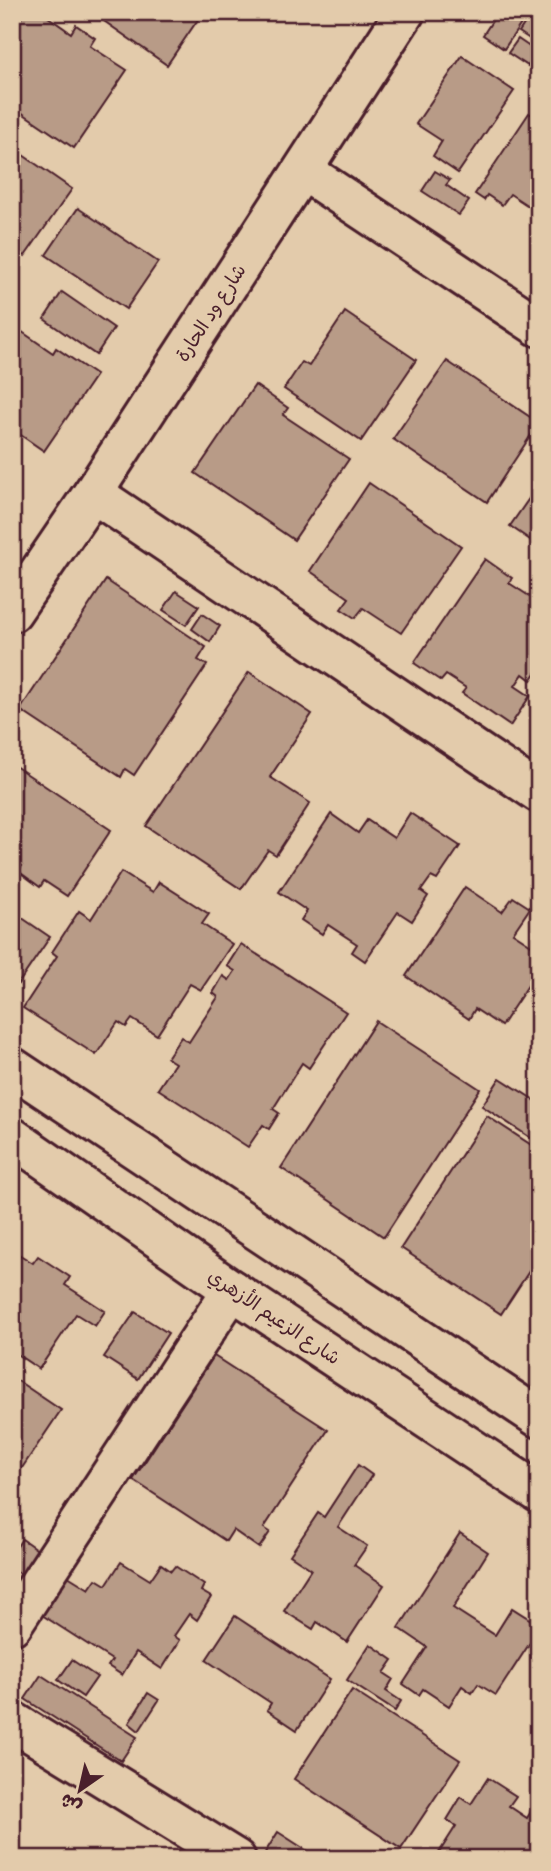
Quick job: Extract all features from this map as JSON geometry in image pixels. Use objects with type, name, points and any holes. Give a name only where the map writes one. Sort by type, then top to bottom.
[{"type":"street","name":"شارع ود الحارة","points":[[12,612],[304,171],[405,12]]},
{"type":"street","points":[[304,171],[539,327]]},
{"type":"street","points":[[93,493],[539,793]]},
{"type":"street","points":[[12,1067],[539,1418]]},
{"type":"street","name":"شارع الزعيم الأزهري","points":[[12,1137],[232,1290],[539,1493]]},
{"type":"street","points":[[12,1625],[232,1290]]},
{"type":"street","points":[[12,1721],[236,1859]]},
{"type":"building","points":[[25,12],[41,12],[71,33],[76,25],[95,38],[90,46],[127,70],[74,148],[12,106],[12,31]]},
{"type":"building","points":[[91,12],[203,12],[167,65]]},
{"type":"building","points":[[498,12],[529,12],[504,49],[483,35]]},
{"type":"building","points":[[532,12],[539,12],[539,45],[519,32]]},
{"type":"building","points":[[518,39],[537,52],[528,66],[508,53]]},
{"type":"building","points":[[462,56],[514,91],[458,173],[433,156],[442,141],[416,124]]},
{"type":"building","points":[[529,113],[539,119],[539,213],[510,194],[502,205],[487,195],[484,200],[475,194]]},
{"type":"building","points":[[20,153],[72,189],[25,256],[12,248],[12,164]]},
{"type":"building","points":[[435,171],[450,180],[446,185],[469,201],[459,215],[422,191]]},
{"type":"building","points":[[78,208],[158,262],[126,309],[46,255]]},
{"type":"building","points":[[62,292],[114,328],[96,355],[44,319]]},
{"type":"building","points":[[345,312],[416,360],[361,441],[284,389],[302,362],[309,366]]},
{"type":"building","points":[[12,325],[53,353],[56,348],[96,375],[44,451],[12,429]]},
{"type":"building","points":[[447,361],[539,423],[487,502],[393,439]]},
{"type":"building","points":[[255,385],[288,408],[283,415],[349,459],[294,540],[195,473]]},
{"type":"building","points":[[369,483],[461,546],[401,633],[363,608],[355,618],[341,609],[349,598],[310,571]]},
{"type":"building","points":[[539,484],[539,546],[510,526]]},
{"type":"building","points":[[485,559],[512,578],[509,583],[537,601],[539,599],[539,669],[531,680],[523,674],[515,686],[530,696],[510,726],[462,693],[466,688],[446,675],[441,681],[414,663]]},
{"type":"building","points":[[106,580],[206,647],[198,660],[207,665],[134,775],[125,769],[121,777],[20,710]]},
{"type":"building","points":[[176,591],[199,606],[186,625],[163,610]]},
{"type":"building","points":[[202,614],[220,626],[210,642],[192,629]]},
{"type":"building","points":[[249,672],[312,714],[270,777],[310,803],[276,855],[268,850],[241,889],[146,826]]},
{"type":"building","points":[[12,764],[111,830],[67,896],[44,881],[40,887],[18,871],[22,866],[12,859]]},
{"type":"building","points":[[410,813],[460,846],[437,880],[431,877],[421,891],[428,896],[412,921],[398,912],[365,961],[352,952],[357,944],[328,925],[322,934],[301,920],[307,911],[279,892],[331,814],[358,833],[367,820],[394,838]]},
{"type":"building","points":[[121,872],[153,892],[159,882],[209,914],[202,924],[232,944],[201,990],[190,984],[157,1035],[132,1019],[126,1027],[118,1022],[96,1055],[23,1008],[57,956],[52,952],[79,911],[91,919]]},
{"type":"building","points":[[465,887],[502,912],[513,897],[530,908],[513,933],[539,950],[539,969],[501,1026],[475,1009],[469,1019],[406,976]]},
{"type":"building","points":[[12,911],[50,937],[18,984],[12,980]]},
{"type":"building","points":[[241,944],[346,1012],[309,1068],[302,1063],[273,1109],[279,1113],[269,1129],[263,1125],[248,1147],[158,1089],[175,1063],[167,1058],[181,1037],[189,1042],[218,997],[213,993],[223,976],[229,980],[235,971],[227,966]]},
{"type":"building","points":[[376,1021],[480,1089],[384,1237],[281,1168]]},
{"type":"building","points":[[500,1078],[539,1103],[539,1133],[534,1140],[482,1106]]},
{"type":"building","points":[[487,1116],[539,1150],[539,1256],[501,1314],[401,1248]]},
{"type":"building","points":[[12,1250],[33,1263],[38,1256],[70,1277],[65,1285],[105,1311],[95,1326],[76,1314],[39,1369],[12,1351]]},
{"type":"building","points":[[135,1312],[168,1333],[138,1379],[104,1357]]},
{"type":"building","points":[[214,1356],[328,1430],[264,1528],[270,1532],[259,1548],[233,1530],[226,1541],[133,1480]]},
{"type":"building","points":[[12,1377],[61,1410],[22,1468],[12,1462]]},
{"type":"building","points":[[358,1465],[372,1475],[338,1527],[367,1546],[354,1565],[384,1585],[347,1642],[317,1622],[313,1629],[284,1611],[311,1569],[290,1555],[318,1513],[324,1517]]},
{"type":"building","points":[[460,1533],[488,1552],[453,1608],[495,1635],[512,1608],[539,1625],[539,1629],[496,1695],[478,1684],[472,1693],[462,1686],[449,1706],[423,1689],[419,1695],[403,1684],[427,1647],[399,1628]]},
{"type":"building","points":[[22,1539],[39,1551],[23,1575],[12,1569],[12,1554]]},
{"type":"building","points":[[121,1562],[150,1580],[161,1564],[171,1571],[175,1566],[204,1585],[201,1591],[211,1597],[197,1620],[189,1614],[174,1636],[180,1640],[162,1669],[136,1652],[122,1675],[108,1666],[112,1660],[42,1615],[68,1576],[89,1589],[96,1579],[106,1585]]},
{"type":"building","points":[[235,1616],[330,1679],[297,1730],[267,1710],[271,1703],[206,1660]]},
{"type":"building","points":[[370,1644],[393,1660],[384,1673],[393,1679],[386,1691],[401,1701],[395,1711],[347,1680]]},
{"type":"building","points":[[72,1660],[97,1677],[83,1697],[58,1680]]},
{"type":"building","points":[[41,1675],[137,1737],[121,1761],[25,1699]]},
{"type":"building","points":[[352,1690],[460,1760],[401,1849],[294,1779]]},
{"type":"building","points":[[148,1693],[159,1700],[139,1731],[129,1723]]},
{"type":"building","points":[[488,1778],[516,1796],[509,1806],[527,1818],[532,1810],[539,1814],[539,1859],[435,1859],[456,1826],[447,1820],[461,1797],[471,1804]]},
{"type":"building","points":[[278,1832],[320,1859],[261,1859]]}]
